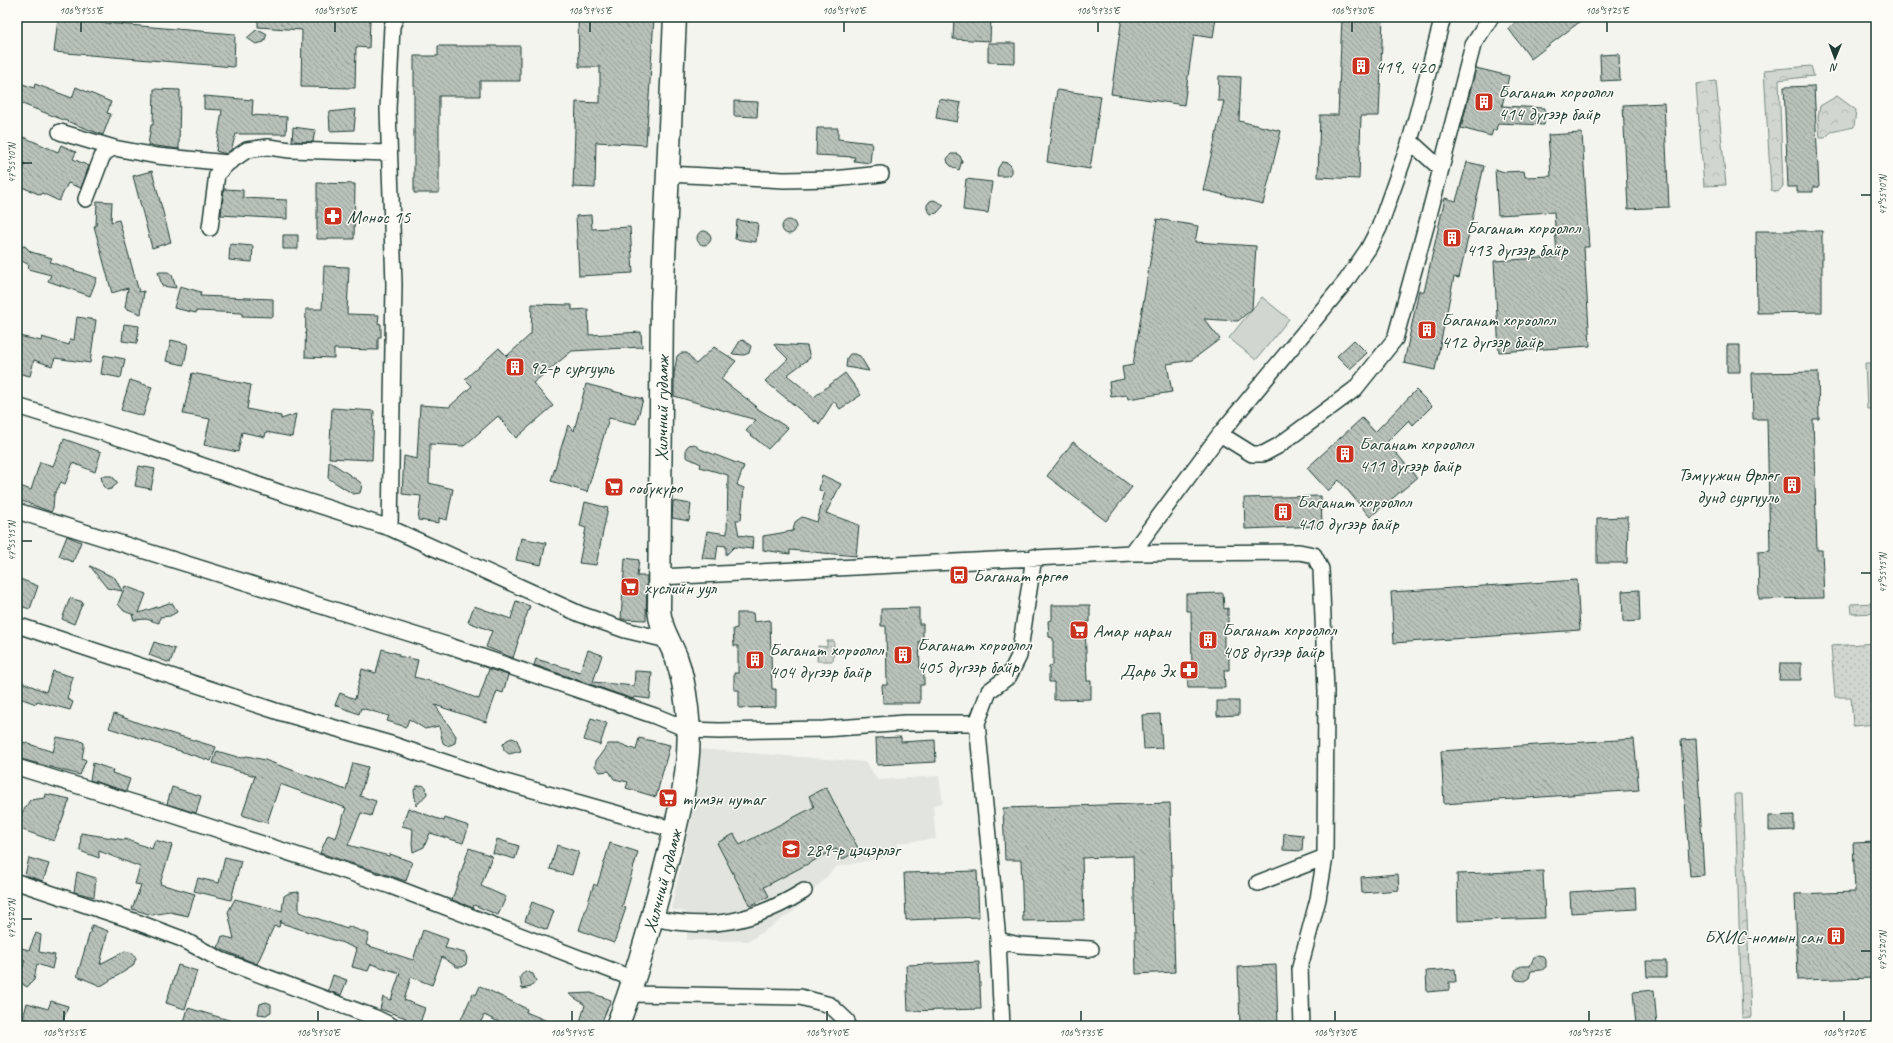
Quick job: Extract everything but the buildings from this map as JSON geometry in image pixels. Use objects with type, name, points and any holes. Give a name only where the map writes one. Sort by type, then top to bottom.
[{"type":"main road","name":"Хилчний гудамж","points":[[617,1026],[632,987],[653,918],[675,830],[687,765],[687,708],[676,658],[667,640],[660,618],[662,302],[675,17]]},
{"type":"street","points":[[390,528],[394,284],[388,109],[392,26],[396,17]]},
{"type":"street","points":[[1132,553],[1220,434],[1346,281],[1368,249],[1381,222],[1410,141],[1443,17]]},
{"type":"street","points":[[1220,434],[1252,454],[1263,454],[1278,446],[1355,389],[1395,339],[1473,45],[1492,17]]},
{"type":"street","points":[[60,132],[114,148],[157,156],[228,163]]},
{"type":"street","points":[[1410,141],[1441,169]]},
{"type":"street","points":[[86,198],[102,157],[107,151],[114,148]]},
{"type":"street","points":[[210,228],[217,174],[228,163],[247,150],[268,148],[389,153]]},
{"type":"street","points":[[668,174],[784,180],[833,179],[880,174]]},
{"type":"street","points":[[17,406],[146,446],[284,494],[390,528],[580,614],[614,627],[667,640]]},
{"type":"street","points":[[17,511],[450,646],[655,716],[688,730],[809,730],[905,723],[977,723]]},
{"type":"street","points":[[660,577],[1132,553],[1299,552],[1314,555],[1321,569],[1326,690],[1325,857],[1318,899],[1300,967],[1302,1026]]},
{"type":"street","points":[[1002,1026],[998,940],[977,723],[989,691],[1010,676],[1019,656],[1034,557]]},
{"type":"street","points":[[17,625],[280,712],[394,745],[528,789],[675,830]]},
{"type":"street","points":[[17,767],[391,886],[632,987],[800,997],[830,1005],[847,1021],[847,1026]]},
{"type":"street","points":[[1258,883],[1325,857]]},
{"type":"street","points":[[17,882],[134,920],[182,939],[221,960],[376,1018],[392,1026]]},
{"type":"street","points":[[653,918],[689,923],[725,923],[760,914],[784,903],[804,891]]},
{"type":"street","points":[[998,940],[1019,945],[1090,950]]},
{"type":"shaded area","name":"289-р цэцэрлэг","points":[[699,749],[866,762],[878,780],[939,776],[943,803],[933,805],[936,839],[898,843],[897,855],[836,867],[794,911],[749,941],[687,940],[686,912],[671,909],[693,810],[697,782]]},
{"type":"green space","points":[[1811,66],[1814,76],[1779,80],[1783,186],[1778,192],[1771,190],[1764,70]]},
{"type":"green space","points":[[1716,81],[1726,185],[1704,186],[1696,84]]},
{"type":"green space","points":[[1837,96],[1856,110],[1854,127],[1831,132],[1825,138],[1820,138],[1818,117],[1820,106]]},
{"type":"green space","points":[[1262,297],[1289,319],[1256,360],[1229,338]]},
{"type":"green space","points":[[1865,363],[1876,363],[1876,409],[1867,409]]},
{"type":"green space","points":[[1876,603],[1876,613],[1852,614],[1851,604]]},
{"type":"green space","points":[[827,641],[834,641],[833,661],[817,661],[818,646],[827,647]]},
{"type":"green space","points":[[1876,643],[1876,724],[1853,726],[1851,697],[1835,697],[1831,646]]},
{"type":"green space","points":[[1735,794],[1742,794],[1751,1017],[1742,1018]]},
{"type":"place","name":"419, 420","points":[[1361,66]]},
{"type":"place","name":"Баганат хороолол 414 дүгээр байр","points":[[1484,102]]},
{"type":"place","name":"Монос 15","points":[[333,216]]},
{"type":"place","name":"Баганат хороолол 413 дүгээр байр","points":[[1452,238]]},
{"type":"place","name":"Баганат хороолол 412 дүгээр байр","points":[[1427,330]]},
{"type":"place","name":"92-р сургууль","points":[[515,367]]},
{"type":"place","name":"Баганат хороолол 411 дүгээр байр","points":[[1345,454]]},
{"type":"place","name":"Тэмүүжин Өрлөг дунд сургууль","points":[[1792,485]]},
{"type":"place","name":"ообүкүро","points":[[614,487]]},
{"type":"place","name":"Баганат хороолол 410 дүгээр байр","points":[[1283,512]]},
{"type":"place","name":"Баганат өргөө","points":[[959,575]]},
{"type":"place","name":"хүслийн уул","points":[[630,587]]},
{"type":"place","name":"Амар наран","points":[[1079,630]]},
{"type":"place","name":"Баганат хороолол 408 дүгээр байр","points":[[1208,640]]},
{"type":"place","name":"Баганат хороолол 405 дүгээр байр","points":[[903,655]]},
{"type":"place","name":"Баганат хороолол 404 дүгээр байр","points":[[755,660]]},
{"type":"place","name":"Дарь Эх","points":[[1189,670]]},
{"type":"place","name":"түмэн нутаг","points":[[668,798]]},
{"type":"place","name":"289-р цэцэрлэг","points":[[791,849]]},
{"type":"place","name":"БХИС-номын сан","points":[[1836,936]]}]
